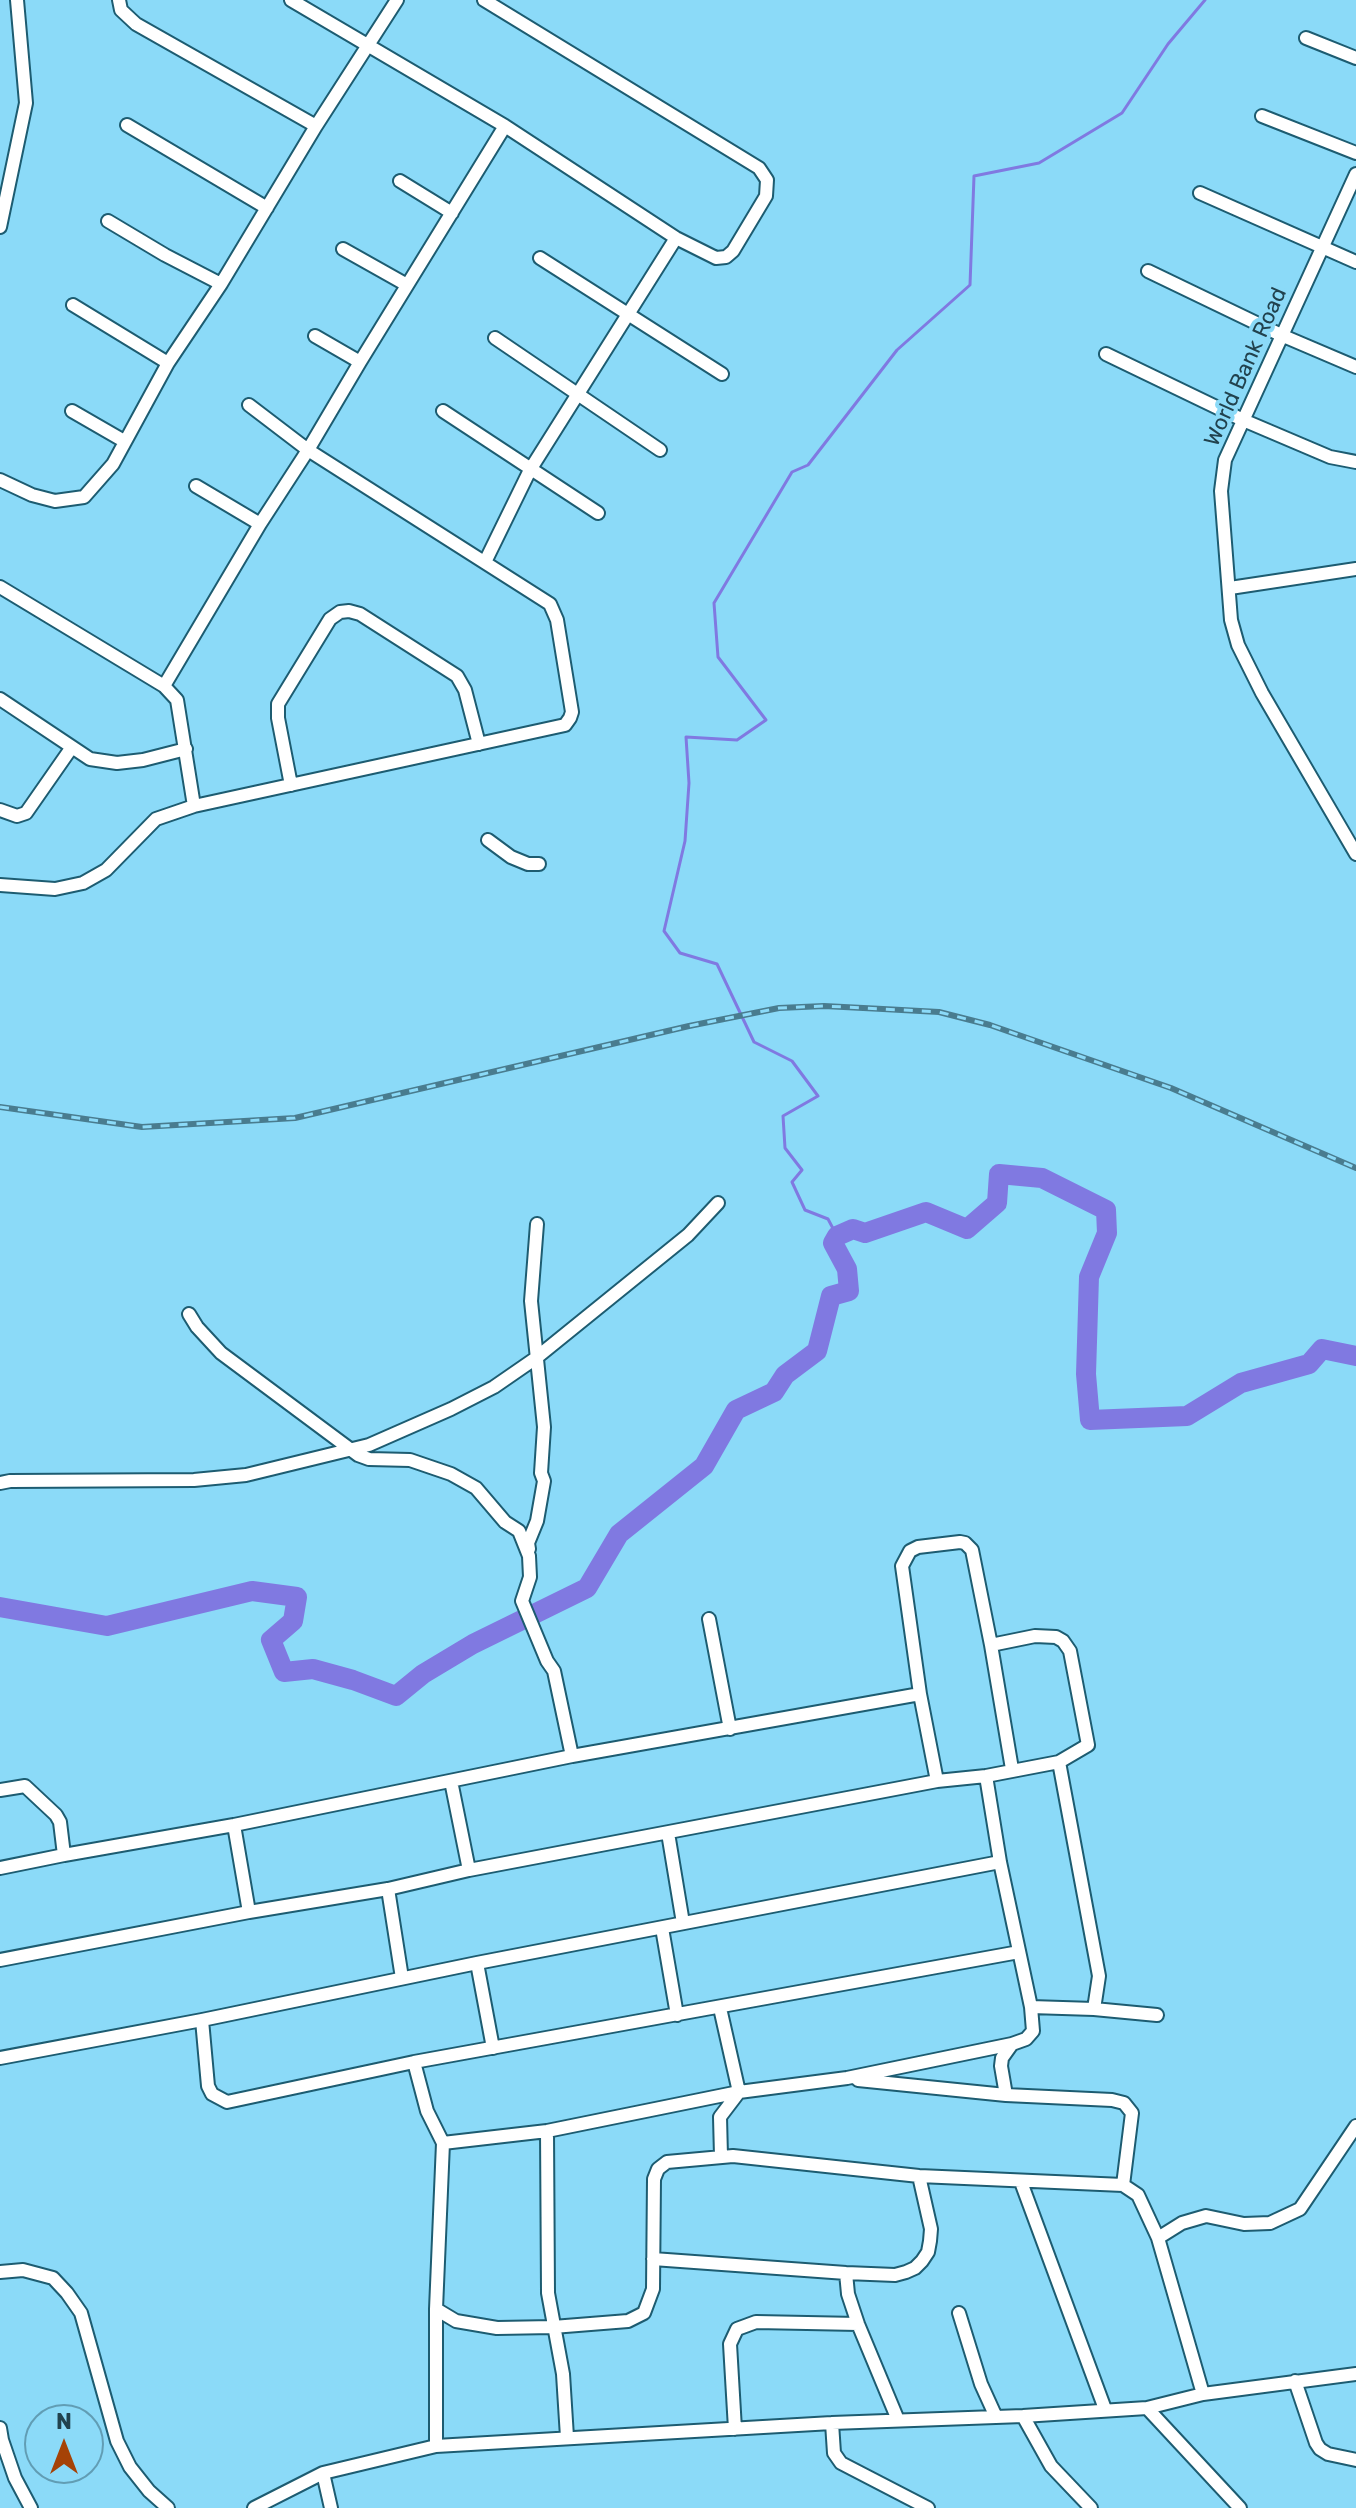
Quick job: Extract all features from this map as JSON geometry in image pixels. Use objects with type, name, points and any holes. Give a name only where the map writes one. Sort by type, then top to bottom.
[{"type":"street","points":[[0,227],[26,103],[17,0]]},
{"type":"street","points":[[119,0],[121,10],[136,24],[316,126]]},
{"type":"street","points":[[291,0],[505,126],[676,238],[716,258],[726,257],[733,251],[766,196],[767,180],[759,168],[484,0]]},
{"type":"street","points":[[0,480],[32,495],[55,501],[84,497],[113,464],[168,363],[221,284],[316,126],[397,0]]},
{"type":"street","points":[[1306,38],[1356,58]]},
{"type":"street","points":[[1262,116],[1356,153]]},
{"type":"street","points":[[127,125],[267,208]]},
{"type":"street","points":[[164,686],[505,126]]},
{"type":"street","name":"World Bank Road","points":[[1356,174],[1225,460],[1222,476],[1231,620],[1238,645],[1248,669],[1356,854]]},
{"type":"street","points":[[400,181],[452,213]]},
{"type":"street","points":[[1200,193],[1356,262]]},
{"type":"street","points":[[108,221],[221,284]]},
{"type":"street","points":[[485,562],[530,470],[676,238]]},
{"type":"street","points":[[343,249],[407,285]]},
{"type":"street","points":[[540,258],[722,374]]},
{"type":"street","points":[[1148,271],[1356,367]]},
{"type":"street","points":[[73,305],[168,363]]},
{"type":"street","points":[[315,336],[360,362]]},
{"type":"street","points":[[495,338],[660,450]]},
{"type":"street","points":[[1106,354],[1243,420],[1330,457],[1356,462]]},
{"type":"street","points":[[0,885],[55,889],[83,883],[106,870],[156,819],[194,806],[565,725],[572,712],[557,620],[550,604],[308,450],[249,405]]},
{"type":"street","points":[[72,411],[124,441]]},
{"type":"street","points":[[443,411],[598,513]]},
{"type":"street","points":[[196,486],[260,524]]},
{"type":"street","points":[[1230,588],[1356,569]]},
{"type":"street","points":[[0,587],[164,686],[177,700],[194,806]]},
{"type":"street","points":[[291,785],[278,704],[330,619],[340,612],[360,614],[457,676],[465,690],[479,744]]},
{"type":"street","points":[[0,699],[90,759],[117,763],[186,749]]},
{"type":"street","points":[[0,810],[17,816],[26,813],[72,747]]},
{"type":"street","points":[[488,840],[511,857],[528,864],[539,864]]},
{"type":"street","points":[[0,1483],[194,1480],[246,1475],[369,1445],[494,1387],[536,1358],[688,1235],[718,1203]]},
{"type":"street","points":[[537,1224],[531,1301],[544,1427],[541,1473],[544,1481],[537,1521],[528,1543],[530,1577],[522,1601],[554,1671],[572,1756]]},
{"type":"street","points":[[189,1314],[221,1353],[358,1455],[369,1459],[410,1460],[476,1488],[505,1522],[519,1531],[529,1556]]},
{"type":"street","points":[[937,1781],[902,1577],[903,1561],[910,1551],[918,1547],[960,1542],[972,1550],[1012,1769]]},
{"type":"street","points":[[709,1619],[730,1729]]},
{"type":"street","points":[[0,1960],[388,1889],[469,1870],[937,1781],[986,1776],[1059,1762],[1088,1745],[1070,1651],[1056,1637],[1048,1635],[991,1645]]},
{"type":"street","points":[[0,1868],[234,1825],[572,1756],[920,1694]]},
{"type":"street","points":[[1059,1762],[1099,1976],[1094,2009]]},
{"type":"street","points":[[443,2143],[547,2131],[739,2092],[847,2078],[1012,2044],[1032,2035],[1031,2007],[1000,1862],[986,1776]]},
{"type":"street","points":[[451,1781],[469,1870]]},
{"type":"street","points":[[0,1790],[25,1786],[56,1815],[60,1822],[64,1855]]},
{"type":"street","points":[[234,1825],[249,1912]]},
{"type":"street","points":[[668,1833],[683,1923]]},
{"type":"street","points":[[0,2058],[1000,1862]]},
{"type":"street","points":[[388,1889],[402,1978]]},
{"type":"street","points":[[662,1928],[677,2015]]},
{"type":"street","points":[[202,2020],[208,2086],[212,2094],[227,2102],[414,2062],[1019,1952]]},
{"type":"street","points":[[477,1963],[493,2048]]},
{"type":"street","points":[[1031,2007],[1157,2015]]},
{"type":"street","points":[[720,2008],[739,2092],[720,2117],[721,2156]]},
{"type":"street","points":[[1006,2095],[1001,2066],[1002,2058],[1012,2044]]},
{"type":"street","points":[[414,2062],[427,2111],[443,2143],[436,2309],[436,2446]]},
{"type":"street","points":[[847,2078],[1006,2095],[1124,2103],[1132,2113],[1123,2185]]},
{"type":"street","points":[[1158,2238],[1182,2223],[1206,2216],[1244,2224],[1270,2223],[1300,2209],[1356,2126]]},
{"type":"street","points":[[547,2131],[548,2293],[563,2374],[567,2437]]},
{"type":"street","points":[[436,2309],[456,2321],[497,2328],[553,2327],[628,2321],[640,2317],[649,2305],[653,2289],[654,2179],[658,2169],[667,2162],[721,2156],[919,2176],[1123,2185],[1138,2195],[1158,2238],[1203,2394]]},
{"type":"street","points":[[653,2259],[895,2275],[915,2268],[928,2252],[931,2229],[919,2176]]},
{"type":"street","points":[[1021,2182],[1105,2409]]},
{"type":"street","points":[[0,2272],[23,2270],[53,2278],[67,2293],[81,2313],[117,2441],[130,2467],[168,2508]]},
{"type":"street","points":[[846,2273],[848,2294],[858,2324],[898,2420]]},
{"type":"street","points":[[959,2313],[981,2384],[996,2417]]},
{"type":"street","points":[[735,2429],[730,2344],[737,2329],[756,2322],[858,2324]]},
{"type":"street","points":[[254,2508],[323,2473],[436,2446],[1147,2408],[1203,2394],[1356,2374]]},
{"type":"street","points":[[1295,2381],[1320,2449],[1328,2454],[1356,2460]]},
{"type":"street","points":[[1147,2408],[1240,2508]]},
{"type":"street","points":[[1023,2416],[1051,2466],[1091,2508]]},
{"type":"street","points":[[832,2423],[834,2453],[841,2463],[928,2508]]},
{"type":"street","points":[[0,2428],[15,2478],[31,2508]]},
{"type":"street","points":[[323,2473],[331,2508]]},
{"type":"waterway","points":[[837,1236],[828,1219],[805,1210],[792,1182],[802,1170],[785,1148],[783,1116],[818,1096],[792,1061],[754,1042],[717,964],[680,953],[664,931],[685,841],[689,783],[686,737],[737,740],[766,720],[718,657],[714,603],[792,472],[808,465],[897,350],[970,285],[974,176],[1039,163],[1122,113],[1168,44],[1205,0]]},
{"type":"waterway","points":[[0,1607],[107,1626],[252,1591],[297,1597],[293,1621],[271,1640],[284,1672],[313,1669],[396,1696],[423,1674],[473,1644],[587,1588],[619,1534],[704,1466],[736,1410],[774,1392],[785,1375],[817,1351],[831,1296],[849,1291],[847,1269],[833,1243],[837,1236],[853,1229],[865,1233],[926,1212],[967,1229],[997,1203],[999,1174],[1042,1178],[1106,1210],[1107,1233],[1089,1277],[1086,1374],[1090,1420],[1187,1416],[1241,1383],[1309,1364],[1322,1349],[1356,1356]]},
{"type":"railway","points":[[0,1107],[142,1127],[295,1118],[689,1026],[779,1008],[824,1006],[939,1012],[990,1025],[1171,1088],[1356,1168]]}]
